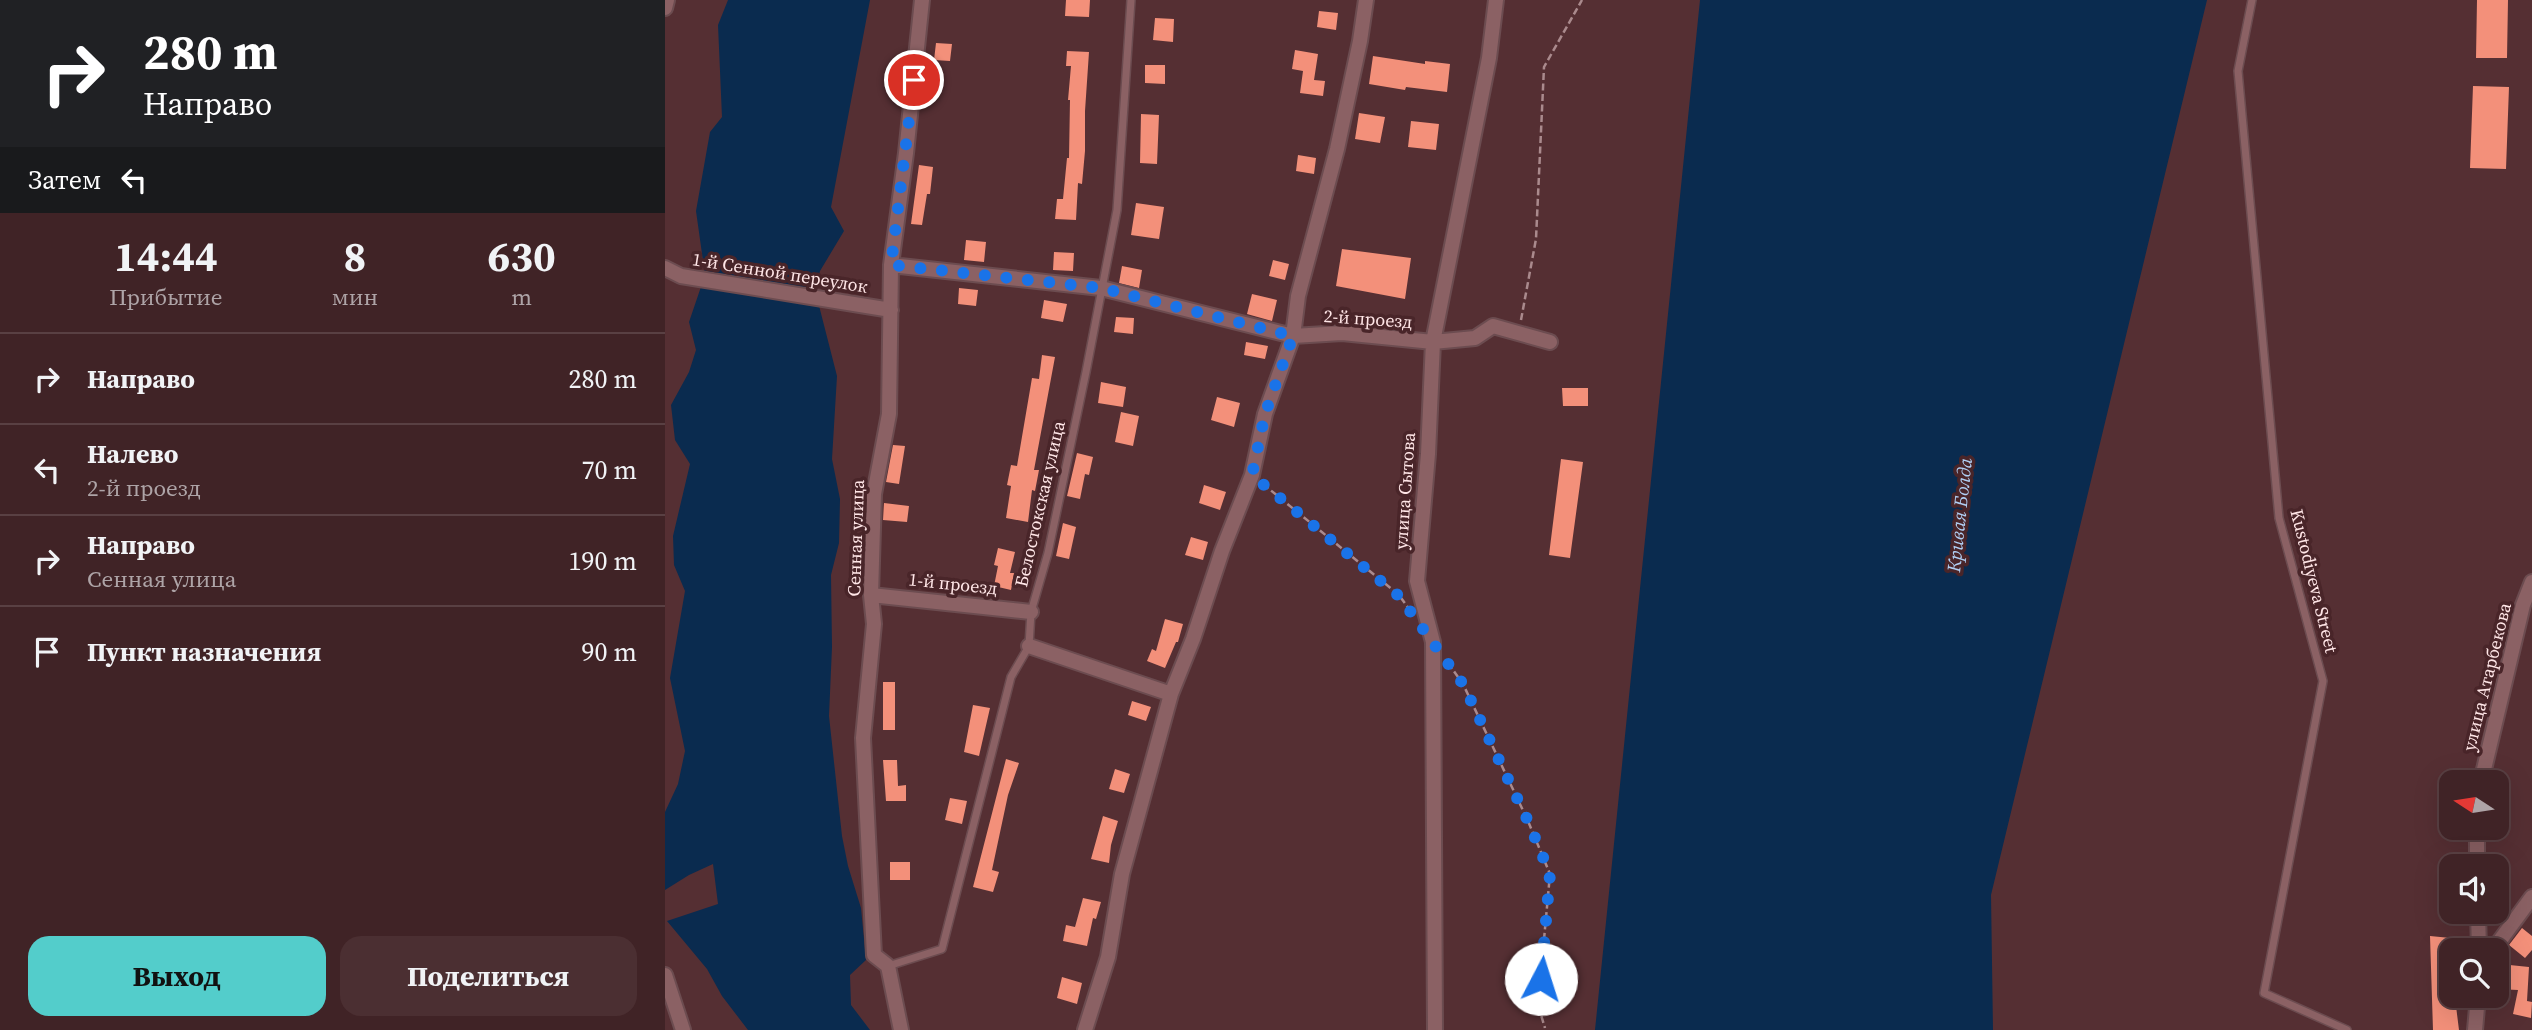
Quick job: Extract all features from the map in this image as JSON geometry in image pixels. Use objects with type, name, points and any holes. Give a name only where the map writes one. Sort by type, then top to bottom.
[{"type":"street","points":[[665,8],[667,0]]},
{"type":"street","name":"Сенная улица","points":[[901,1030],[888,966],[874,955],[864,751],[874,624],[871,595],[874,494],[889,414],[891,265],[907,153],[922,0]]},
{"type":"street","points":[[1085,1030],[1108,957],[1122,874],[1171,694],[1252,475],[1265,414],[1293,336],[1298,296],[1337,149],[1366,0]]},
{"type":"street","name":"улица Сытова","points":[[1435,1030],[1433,642],[1417,581],[1428,454],[1433,342],[1489,58],[1496,0]]},
{"type":"street","name":"2-й проезд","points":[[891,265],[1101,288],[1293,336],[1342,333],[1433,342],[1475,338],[1493,326],[1550,342]]},
{"type":"street","name":"1-й Сенной переулок","points":[[665,268],[681,276],[891,310]]},
{"type":"street","name":"улица Атарбекова","points":[[2484,770],[2523,605],[2532,582]]},
{"type":"street","name":"1-й проезд","points":[[871,595],[1031,612]]},
{"type":"street","points":[[1028,646],[1171,694]]},
{"type":"street","points":[[2502,938],[2532,897]]},
{"type":"street","points":[[665,975],[683,1030]]},
{"type":"street","points":[[2475,1030],[2477,1008]]},
{"type":"lane","name":"Белостокская улица","points":[[888,966],[941,949],[1011,677],[1028,646],[1031,612],[1048,553],[1117,210],[1131,0]]},
{"type":"lane","name":"Kustodiyeva Street","points":[[2252,0],[2238,71],[2279,518],[2323,681],[2264,993],[2347,1030]]},
{"type":"path","points":[[1519,333],[1536,239],[1544,67],[1582,0]]},
{"type":"path","points":[[1252,475],[1399,596],[1412,614]]},
{"type":"path","points":[[1448,663],[1463,684],[1550,874],[1538,1005],[1545,1028]]},
{"type":"water","points":[[728,0],[870,0],[831,207],[844,231],[820,271],[815,290],[837,376],[832,459],[840,499],[839,543],[831,575],[829,716],[842,836],[861,908],[866,960],[850,975],[851,1005],[870,1030],[748,1030],[722,996],[707,969],[667,921],[718,904],[713,864],[665,890],[665,812],[678,784],[685,751],[670,678],[685,591],[674,565],[673,536],[690,464],[675,440],[671,405],[689,372],[696,350],[689,322],[705,275],[696,211],[710,132],[722,117],[718,25]]},
{"type":"water","name":"Кривая Болда","points":[[1700,0],[2207,0],[1991,895],[1993,1030],[1595,1030]]},
{"type":"building","points":[[1066,0],[1090,0],[1089,17],[1065,16]]},
{"type":"building","points":[[2477,0],[2508,0],[2507,58],[2476,58]]},
{"type":"building","points":[[1319,11],[1338,13],[1336,30],[1317,27]]},
{"type":"building","points":[[1155,18],[1174,19],[1173,42],[1153,40]]},
{"type":"building","points":[[936,43],[952,44],[950,61],[934,60]]},
{"type":"building","points":[[1295,50],[1318,54],[1314,80],[1325,81],[1323,96],[1300,93],[1303,71],[1292,69]]},
{"type":"building","points":[[1067,51],[1089,52],[1085,151],[1082,184],[1078,183],[1076,220],[1055,219],[1057,199],[1063,199],[1069,158],[1068,100],[1071,66],[1066,66]]},
{"type":"building","points":[[1373,56],[1425,64],[1425,61],[1450,64],[1447,92],[1406,87],[1405,90],[1369,84]]},
{"type":"building","points":[[1145,65],[1165,65],[1165,84],[1145,83]]},
{"type":"building","points":[[2473,86],[2509,87],[2506,169],[2470,168]]},
{"type":"building","points":[[1359,113],[1385,117],[1380,143],[1355,139]]},
{"type":"building","points":[[1141,114],[1159,115],[1157,164],[1140,163]]},
{"type":"building","points":[[1411,121],[1439,124],[1436,150],[1408,147]]},
{"type":"building","points":[[1298,155],[1316,158],[1314,174],[1296,171]]},
{"type":"building","points":[[919,165],[933,167],[922,225],[911,224]]},
{"type":"building","points":[[1136,203],[1164,207],[1159,239],[1131,235]]},
{"type":"building","points":[[966,240],[986,242],[984,262],[964,260]]},
{"type":"building","points":[[1342,249],[1411,258],[1405,299],[1336,286]]},
{"type":"building","points":[[1054,252],[1074,253],[1073,271],[1053,270]]},
{"type":"building","points":[[1273,260],[1289,264],[1285,280],[1269,276]]},
{"type":"building","points":[[1122,266],[1142,270],[1139,288],[1119,283]]},
{"type":"building","points":[[959,288],[978,290],[976,306],[958,304]]},
{"type":"building","points":[[1252,294],[1277,300],[1272,321],[1247,314]]},
{"type":"building","points":[[1044,300],[1067,304],[1063,322],[1041,318]]},
{"type":"building","points":[[1116,317],[1134,318],[1133,334],[1114,332]]},
{"type":"building","points":[[1246,342],[1268,346],[1265,359],[1244,355]]},
{"type":"building","points":[[1042,355],[1055,357],[1034,470],[1039,470],[1035,491],[1032,490],[1028,522],[1006,518],[1011,486],[1007,485],[1011,465],[1017,466],[1032,378],[1039,379]]},
{"type":"building","points":[[1101,382],[1126,387],[1123,407],[1098,403]]},
{"type":"building","points":[[1562,388],[1588,388],[1588,406],[1563,406]]},
{"type":"building","points":[[1217,397],[1240,403],[1234,427],[1211,420]]},
{"type":"building","points":[[1121,412],[1139,416],[1133,446],[1115,442]]},
{"type":"building","points":[[893,445],[905,446],[899,484],[886,482]]},
{"type":"building","points":[[1077,453],[1093,457],[1089,475],[1085,474],[1080,499],[1067,496]]},
{"type":"building","points":[[1561,459],[1583,462],[1570,558],[1549,555]]},
{"type":"building","points":[[1204,485],[1226,492],[1220,510],[1199,503]]},
{"type":"building","points":[[884,503],[909,506],[907,522],[883,520]]},
{"type":"building","points":[[1063,523],[1076,527],[1069,559],[1056,556]]},
{"type":"building","points":[[1191,537],[1208,542],[1203,560],[1185,555]]},
{"type":"building","points":[[998,548],[1015,552],[1010,573],[1014,573],[1011,590],[994,586],[998,566],[994,565]]},
{"type":"building","points":[[1165,619],[1183,624],[1178,642],[1165,668],[1147,661],[1152,649],[1156,651]]},
{"type":"building","points":[[883,682],[895,682],[895,730],[883,730]]},
{"type":"building","points":[[1132,701],[1151,707],[1146,721],[1128,715]]},
{"type":"building","points":[[973,705],[990,708],[979,756],[964,752]]},
{"type":"building","points":[[1006,759],[1019,763],[1008,795],[992,870],[999,872],[993,892],[973,887]]},
{"type":"building","points":[[883,760],[897,760],[898,786],[906,785],[906,801],[886,801]]},
{"type":"building","points":[[1115,769],[1130,774],[1124,793],[1109,789]]},
{"type":"building","points":[[950,798],[967,801],[962,824],[945,820]]},
{"type":"building","points":[[1103,816],[1118,821],[1109,863],[1091,859]]},
{"type":"building","points":[[890,862],[910,862],[910,880],[890,880]]},
{"type":"building","points":[[1083,898],[1101,902],[1096,919],[1093,918],[1087,946],[1063,941],[1066,925],[1075,927]]},
{"type":"building","points":[[2522,928],[2532,936],[2532,950],[2525,958],[2509,945]]},
{"type":"building","points":[[2430,936],[2451,938],[2439,938],[2439,1008],[2456,1008],[2459,1030],[2433,1030]]},
{"type":"building","points":[[2509,965],[2529,967],[2527,1001],[2532,1002],[2531,1018],[2513,1014],[2518,990],[2509,990]]},
{"type":"building","points":[[1062,977],[1082,983],[1077,1004],[1057,998]]},
{"type":"route","points":[[914,80],[891,265],[1101,288],[1293,336],[1265,414],[1252,475],[1399,596],[1463,684],[1550,874],[1541,979]]}]
